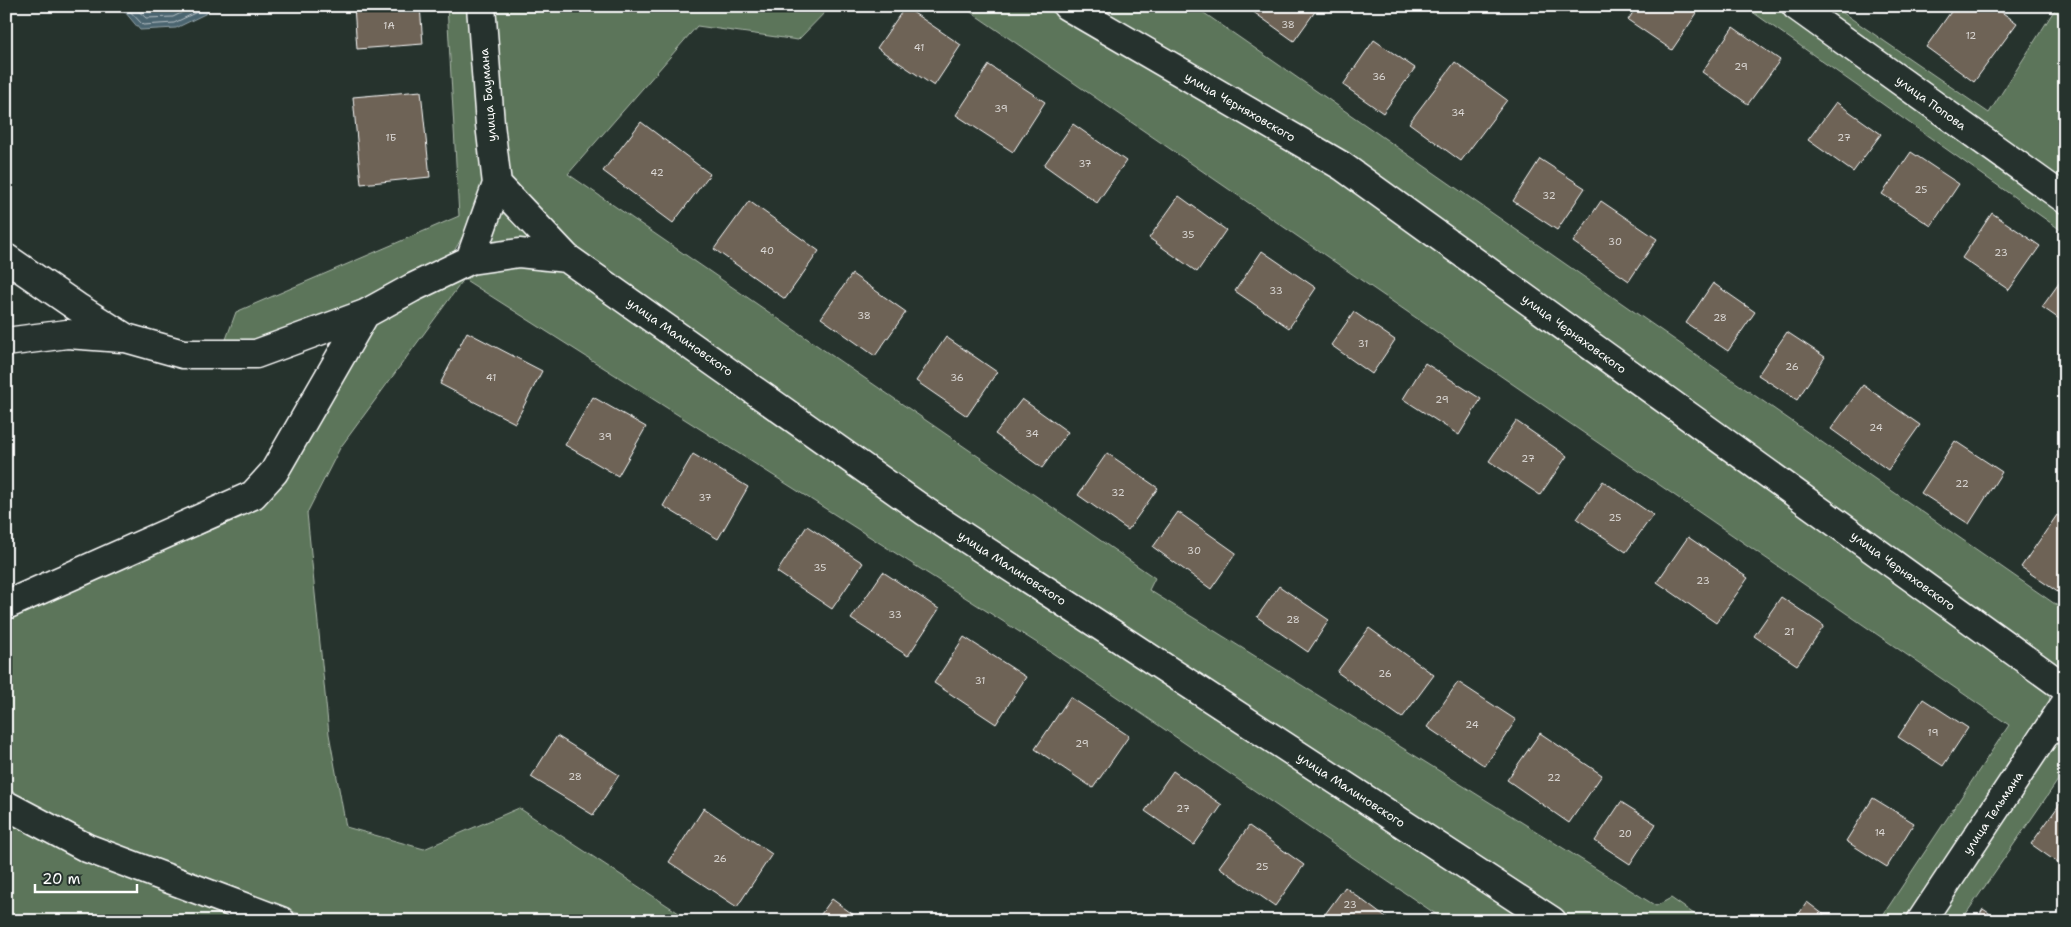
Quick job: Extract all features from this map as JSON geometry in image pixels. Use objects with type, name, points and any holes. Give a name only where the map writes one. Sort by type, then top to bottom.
[{"type":"street","name":"улица Баумана","points":[[481,6],[497,184]]},
{"type":"street","name":"улица Черняховского","points":[[1067,6],[1342,166],[2065,688]]},
{"type":"street","name":"улица Попова","points":[[1796,6],[2065,199]]},
{"type":"street","name":"улица Малиновского","points":[[497,184],[567,258],[926,512],[1552,921]]},
{"type":"street","points":[[470,260],[497,184]]},
{"type":"street","points":[[6,342],[67,334],[126,338],[183,354],[256,354],[365,314],[412,288],[470,260],[519,252],[567,258]]},
{"type":"street","points":[[6,258],[126,338]]},
{"type":"street","points":[[6,605],[253,495],[274,472],[365,314]]},
{"type":"street","name":"улица Тельмана","points":[[1921,921],[2065,704]]},
{"type":"street","points":[[6,805],[87,848],[282,921]]},
{"type":"green space","points":[[447,6],[472,6],[486,181],[476,213],[449,260],[315,320],[255,340],[225,342],[236,312],[459,216]]},
{"type":"green space","points":[[489,6],[831,6],[798,40],[697,26],[568,174],[1155,578],[1149,590],[1656,906],[1671,898],[1704,921],[1568,921],[932,506],[573,253],[507,183]]},
{"type":"green space","points":[[962,6],[1050,6],[1339,174],[2048,688],[2051,707],[1909,921],[1879,921],[2009,725]]},
{"type":"green space","points":[[1083,6],[1194,6],[2065,611],[2065,673],[1783,471]]},
{"type":"green space","points":[[1744,6],[1782,6],[2065,210],[2065,233]]},
{"type":"green space","points":[[1807,6],[1833,6],[1989,113],[2057,6],[2065,6],[2065,189]]},
{"type":"green space","points":[[503,205],[538,242],[489,245]]},
{"type":"green space","points":[[520,261],[561,266],[1534,921],[1446,921],[1048,650],[464,279],[340,448],[307,513],[329,734],[346,827],[424,849],[519,808],[691,921],[318,921],[92,836],[6,789],[6,618],[251,513],[284,479],[379,316],[470,268]]},
{"type":"green space","points":[[2065,714],[2065,770],[1961,921],[1929,921]]},
{"type":"green space","points":[[6,820],[87,862],[238,921],[6,921]]},
{"type":"water","points":[[120,6],[208,6],[207,13],[176,28],[140,30]]},
{"type":"building","points":[[354,6],[420,6],[423,44],[357,49]]},
{"type":"building","points":[[1245,6],[1319,6],[1294,41]]},
{"type":"building","points":[[1637,6],[1701,7],[1672,50],[1628,20]]},
{"type":"building","points":[[1955,6],[1993,6],[2017,23],[1974,82],[1926,47]]},
{"type":"building","points":[[905,7],[961,45],[934,86],[877,48]]},
{"type":"building","points":[[1733,27],[1780,60],[1748,104],[1702,72]]},
{"type":"building","points":[[1374,40],[1415,68],[1383,113],[1343,85]]},
{"type":"building","points":[[1455,62],[1507,100],[1461,161],[1409,123]]},
{"type":"building","points":[[989,65],[1045,102],[1013,152],[956,115]]},
{"type":"building","points":[[421,91],[430,177],[361,184],[353,97]]},
{"type":"building","points":[[1836,102],[1881,134],[1853,172],[1808,140]]},
{"type":"building","points":[[641,122],[710,174],[673,223],[603,171]]},
{"type":"building","points":[[1073,124],[1126,161],[1097,203],[1044,165]]},
{"type":"building","points":[[1911,152],[1959,184],[1931,226],[1882,194]]},
{"type":"building","points":[[1540,159],[1585,188],[1557,230],[1513,201]]},
{"type":"building","points":[[1179,196],[1226,230],[1197,272],[1149,238]]},
{"type":"building","points":[[749,201],[819,251],[785,299],[714,249]]},
{"type":"building","points":[[1601,201],[1657,239],[1629,281],[1573,242]]},
{"type":"building","points":[[1992,213],[2040,246],[2009,290],[1962,258]]},
{"type":"building","points":[[1262,251],[1316,288],[1289,328],[1235,291]]},
{"type":"building","points":[[852,274],[906,312],[875,356],[821,318]]},
{"type":"building","points":[[2065,275],[2065,323],[2042,307]]},
{"type":"building","points":[[1713,283],[1755,312],[1728,351],[1686,323]]},
{"type":"building","points":[[1354,312],[1395,340],[1372,374],[1331,345]]},
{"type":"building","points":[[467,332],[542,371],[515,423],[440,384]]},
{"type":"building","points":[[1787,332],[1825,357],[1797,400],[1758,375]]},
{"type":"building","points":[[946,337],[997,372],[967,416],[916,381]]},
{"type":"building","points":[[1425,363],[1481,399],[1459,435],[1403,399]]},
{"type":"building","points":[[1863,385],[1920,425],[1888,470],[1831,429]]},
{"type":"building","points":[[593,397],[646,427],[618,476],[565,445]]},
{"type":"building","points":[[1022,399],[1068,432],[1042,468],[995,434]]},
{"type":"building","points":[[1516,421],[1567,456],[1540,495],[1489,461]]},
{"type":"building","points":[[1955,441],[2002,472],[1969,524],[1921,493]]},
{"type":"building","points":[[1107,453],[1158,488],[1128,530],[1078,495]]},
{"type":"building","points":[[693,454],[748,487],[718,539],[663,506]]},
{"type":"building","points":[[1603,481],[1653,515],[1626,552],[1577,519]]},
{"type":"building","points":[[1178,512],[1236,553],[1211,589],[1153,547]]},
{"type":"building","points":[[2057,515],[2065,520],[2065,597],[2021,567]]},
{"type":"building","points":[[807,526],[863,563],[832,609],[777,572]]},
{"type":"building","points":[[1688,537],[1748,578],[1716,623],[1657,582]]},
{"type":"building","points":[[883,572],[939,609],[908,656],[851,619]]},
{"type":"building","points":[[1279,586],[1329,620],[1308,652],[1257,617]]},
{"type":"building","points":[[1781,597],[1824,626],[1797,665],[1754,636]]},
{"type":"building","points":[[1369,628],[1434,675],[1402,718],[1337,672]]},
{"type":"building","points":[[964,637],[1026,677],[996,724],[934,683]]},
{"type":"building","points":[[1458,682],[1516,720],[1485,766],[1427,727]]},
{"type":"building","points":[[1070,697],[1129,736],[1093,788],[1035,749]]},
{"type":"building","points":[[1923,699],[1968,728],[1943,766],[1898,737]]},
{"type":"building","points":[[1540,733],[1602,775],[1569,823],[1507,780]]},
{"type":"building","points":[[557,736],[619,775],[593,815],[531,777]]},
{"type":"building","points":[[1173,771],[1222,805],[1194,845],[1145,811]]},
{"type":"building","points":[[2065,797],[2065,868],[2031,844]]},
{"type":"building","points":[[1873,798],[1914,823],[1887,867],[1846,841]]},
{"type":"building","points":[[1621,802],[1656,824],[1630,864],[1595,841]]},
{"type":"building","points":[[704,808],[772,854],[737,907],[669,862]]},
{"type":"building","points":[[1249,826],[1304,865],[1275,906],[1219,867]]},
{"type":"building","points":[[1345,887],[1390,921],[1320,921]]},
{"type":"building","points":[[832,899],[862,921],[816,921]]},
{"type":"building","points":[[1807,902],[1832,921],[1794,921]]},
{"type":"building","points":[[1983,909],[2001,921],[1976,921]]}]
